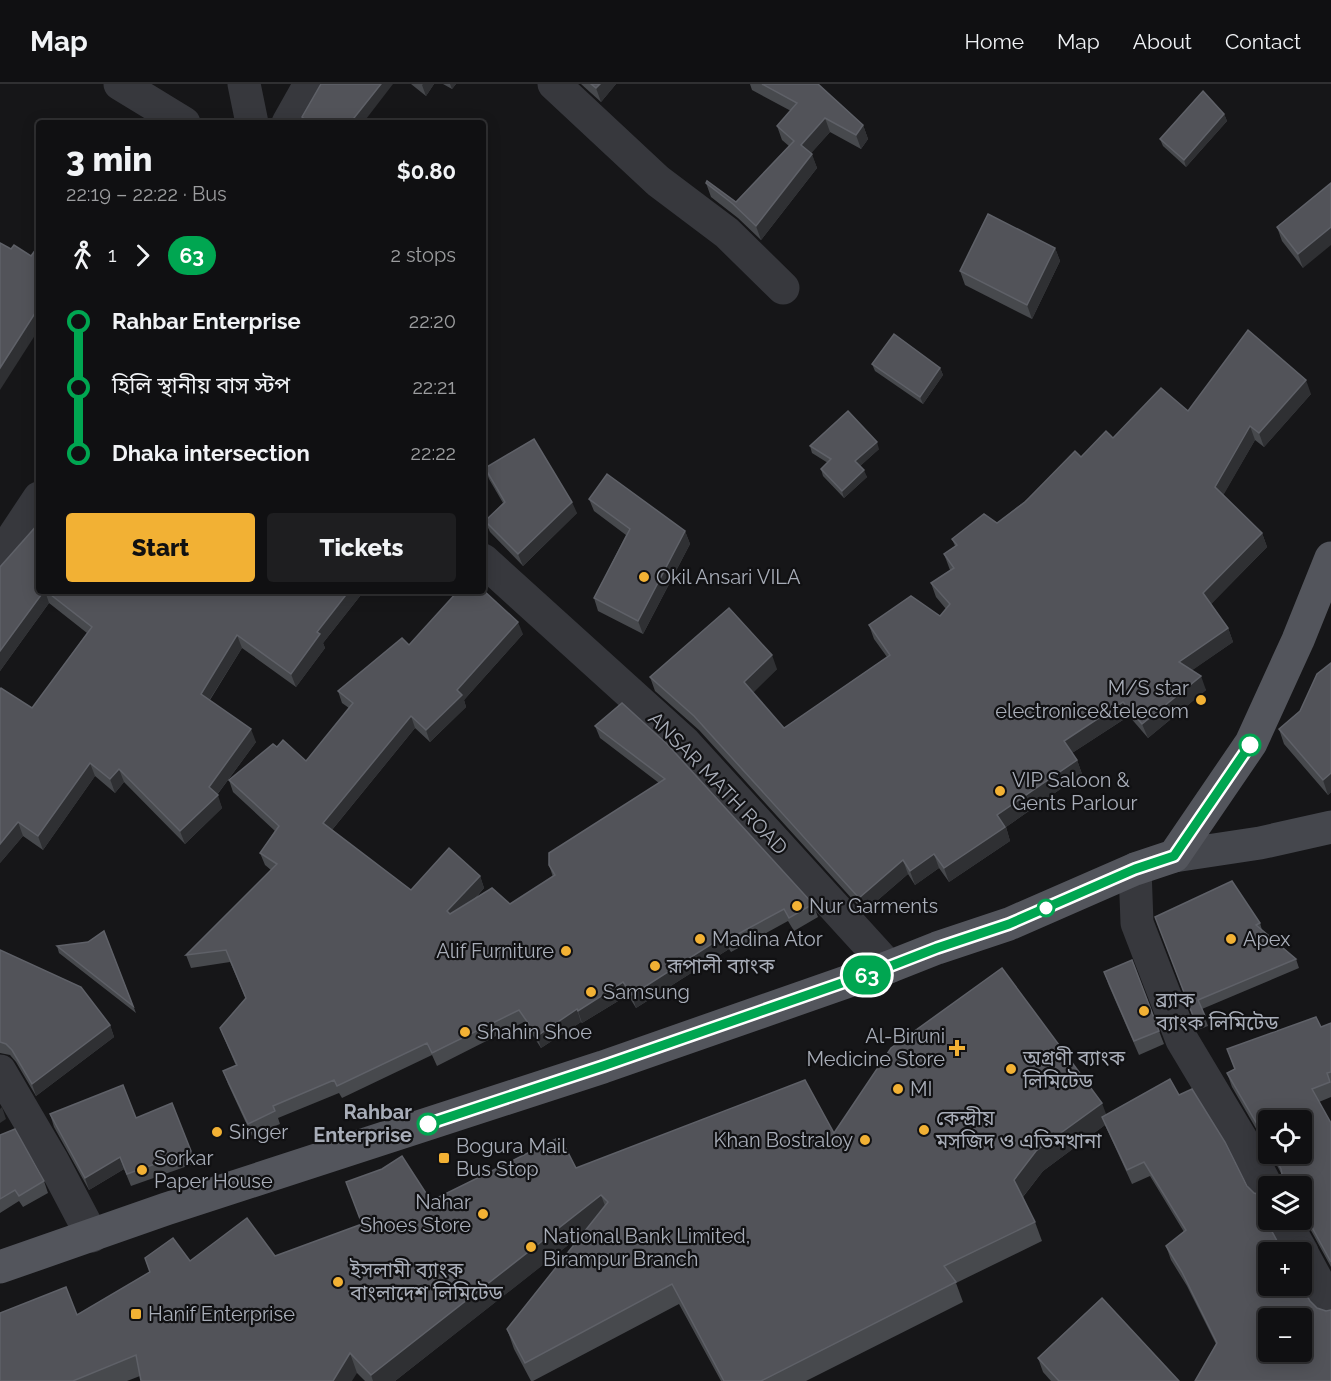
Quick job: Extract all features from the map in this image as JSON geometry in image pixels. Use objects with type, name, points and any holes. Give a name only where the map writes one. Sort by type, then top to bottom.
[{"type":"main road","points":[[1174,856],[1251,743],[1298,640],[1331,558]]},
{"type":"main road","points":[[0,1267],[166,1209],[614,1063],[1009,924],[1135,869],[1174,856],[1260,843],[1331,827]]},
{"type":"street","points":[[120,84],[178,120]]},
{"type":"street","points":[[244,84],[251,120]]},
{"type":"street","points":[[290,120],[310,84]]},
{"type":"street","points":[[554,84],[658,181],[727,233],[783,288]]},
{"type":"street","points":[[0,557],[36,503]]},
{"type":"street","name":"ANSAR MATH ROAD","points":[[486,563],[685,743],[888,967]]},
{"type":"street","points":[[1135,869],[1137,923],[1182,1040],[1261,1176]]},
{"type":"street","points":[[0,1071],[52,1160],[92,1236]]},
{"type":"street","points":[[1312,1271],[1331,1306]]},
{"type":"building","points":[[321,84],[381,84],[352,120],[306,120],[302,117]]},
{"type":"building","points":[[762,84],[818,84],[863,125],[856,135],[825,118],[801,145],[812,154],[756,226],[706,183],[707,181],[736,202],[794,141],[777,126],[797,103]]},
{"type":"building","points":[[1203,91],[1224,114],[1184,160],[1160,139]]},
{"type":"building","points":[[1331,183],[1331,227],[1298,254],[1277,227]]},
{"type":"building","points":[[988,214],[1055,248],[1027,305],[960,271]]},
{"type":"building","points":[[0,243],[11,249],[14,245],[31,256],[36,249],[36,312],[0,368]]},
{"type":"building","points":[[1248,330],[1306,380],[1259,433],[1250,426],[1215,487],[1262,533],[1203,593],[1228,628],[1179,662],[1201,676],[1142,724],[1123,702],[1064,741],[1077,760],[997,815],[1005,827],[944,868],[934,854],[910,871],[903,860],[859,898],[694,716],[650,677],[729,608],[772,655],[744,682],[784,728],[890,655],[869,625],[911,596],[940,616],[950,604],[931,583],[954,568],[944,554],[957,545],[952,539],[984,514],[997,523],[1025,502],[1075,451],[1081,457],[1106,431],[1113,438],[1161,388],[1188,411]]},
{"type":"building","points":[[894,334],[940,368],[920,397],[872,364]]},
{"type":"building","points":[[848,411],[877,442],[855,461],[864,470],[842,491],[821,469],[831,459],[810,446]]},
{"type":"building","points":[[534,439],[572,502],[518,554],[486,522],[505,502],[486,467]]},
{"type":"building","points":[[607,474],[685,531],[638,621],[594,598],[630,529],[589,499]]},
{"type":"building","points":[[36,526],[36,594],[42,594],[0,651],[0,567]]},
{"type":"building","points":[[486,593],[518,622],[457,690],[462,695],[426,730],[411,716],[323,823],[411,890],[449,848],[480,876],[447,911],[450,914],[492,888],[510,904],[555,875],[549,865],[549,853],[665,779],[595,726],[622,703],[667,744],[813,904],[789,918],[784,909],[727,940],[724,936],[632,995],[623,982],[537,1036],[519,1010],[432,1053],[427,1043],[337,1086],[334,1080],[273,1106],[275,1111],[248,1124],[223,1071],[237,1065],[220,1028],[246,998],[226,950],[186,955],[277,864],[260,853],[279,826],[229,780],[273,744],[277,747],[283,740],[306,761],[353,703],[338,691],[402,638],[409,645],[455,594]]},
{"type":"building","points":[[50,594],[347,594],[317,632],[320,634],[291,674],[237,635],[201,694],[251,729],[209,787],[218,795],[180,831],[119,769],[110,779],[90,763],[38,836],[18,822],[0,844],[0,690],[1,688],[32,708],[92,627]]},
{"type":"building","points":[[1331,663],[1331,773],[1323,780],[1279,729],[1300,711],[1317,674]]},
{"type":"building","points":[[1232,881],[1260,923],[1256,925],[1296,959],[1198,1000],[1205,1016],[1195,1021],[1155,917]]},
{"type":"building","points":[[104,931],[133,1006],[57,946],[88,942]]},
{"type":"building","points":[[0,950],[81,987],[110,1025],[32,1084],[12,1050],[0,1042]]},
{"type":"building","points":[[1132,960],[1159,1031],[1134,1041],[1104,972]]},
{"type":"building","points":[[1002,968],[1102,1103],[1036,1151],[1014,1180],[1035,1222],[944,1266],[956,1282],[761,1381],[724,1381],[672,1284],[525,1363],[507,1329],[608,1202],[601,1195],[371,1375],[350,1353],[333,1381],[141,1381],[136,1355],[73,1381],[0,1381],[0,1313],[66,1287],[77,1315],[150,1272],[145,1258],[173,1238],[190,1261],[247,1218],[275,1256],[362,1224],[346,1182],[382,1169],[402,1156],[431,1201],[560,1137],[576,1168],[805,1080],[834,1133],[891,1048]]},
{"type":"building","points":[[1316,1017],[1321,1027],[1331,1023],[1331,1072],[1327,1073],[1330,1082],[1312,1089],[1331,1123],[1331,1262],[1312,1227],[1312,1176],[1282,1176],[1278,1164],[1312,1164],[1312,1110],[1258,1110],[1258,1126],[1227,1073],[1235,1069],[1227,1049]]},
{"type":"building","points":[[1170,1079],[1179,1095],[1192,1089],[1225,1142],[1247,1186],[1258,1194],[1258,1230],[1271,1230],[1278,1242],[1258,1242],[1258,1296],[1307,1296],[1317,1308],[1331,1310],[1331,1381],[1195,1381],[1217,1343],[1182,1272],[1166,1246],[1186,1230],[1144,1162],[1127,1170],[1102,1117]]},
{"type":"building","points":[[123,1085],[136,1118],[172,1103],[191,1151],[127,1174],[120,1157],[85,1178],[50,1114]]},
{"type":"building","points":[[15,1129],[44,1181],[19,1196],[15,1190],[0,1199],[0,1135]]},
{"type":"building","points":[[1102,1298],[1179,1381],[1059,1381],[1038,1358]]},
{"type":"bus line","name":"63","points":[[428,1124],[603,1066],[1009,924],[1135,869],[1174,856],[1250,745]]},
{"type":"place","name":"Okil Ansari VILA","points":[[644,577]]},
{"type":"place","name":"M/S star electronice&telecom","points":[[1201,700]]},
{"type":"place","name":"VIP Saloon & Gents Parlour","points":[[1000,791]]},
{"type":"place","name":"Nur Garments","points":[[797,906]]},
{"type":"place","name":"Madina Ator","points":[[700,939]]},
{"type":"place","name":"Apex","points":[[1231,939]]},
{"type":"place","name":"Alif Furniture","points":[[566,951]]},
{"type":"place","name":"রূপালী ব্যাংক","points":[[655,966]]},
{"type":"place","name":"Samsung","points":[[591,992]]},
{"type":"place","name":"ব্র্যাক ব্যাংক লিমিটেড","points":[[1144,1011]]},
{"type":"place","name":"Shahin Shoe","points":[[465,1032]]},
{"type":"place","name":"Al-Biruni Medicine Store","points":[[957,1048]]},
{"type":"place","name":"অগ্রণী ব্যাংক লিমিটেড","points":[[1011,1069]]},
{"type":"place","name":"MI","points":[[898,1089]]},
{"type":"place","name":"Rahbar Enterprise","points":[[428,1124]]},
{"type":"place","name":"কেন্দ্রীয় মসজিদ ও এতিমখানা","points":[[924,1130]]},
{"type":"place","name":"Singer","points":[[217,1132]]},
{"type":"place","name":"Khan Bostraloy","points":[[865,1140]]},
{"type":"place","name":"Bogura Mail Bus Stop","points":[[444,1158]]},
{"type":"place","name":"Sorkar Paper House","points":[[142,1170]]},
{"type":"place","name":"Nahar Shoes Store","points":[[483,1214]]},
{"type":"place","name":"National Bank Limited, Birampur Branch","points":[[531,1247]]},
{"type":"place","name":"ইসলামী ব্যাংক বাংলাদেশ লিমিটেড","points":[[338,1282]]},
{"type":"place","name":"Hanif Enterprise","points":[[136,1314]]}]
